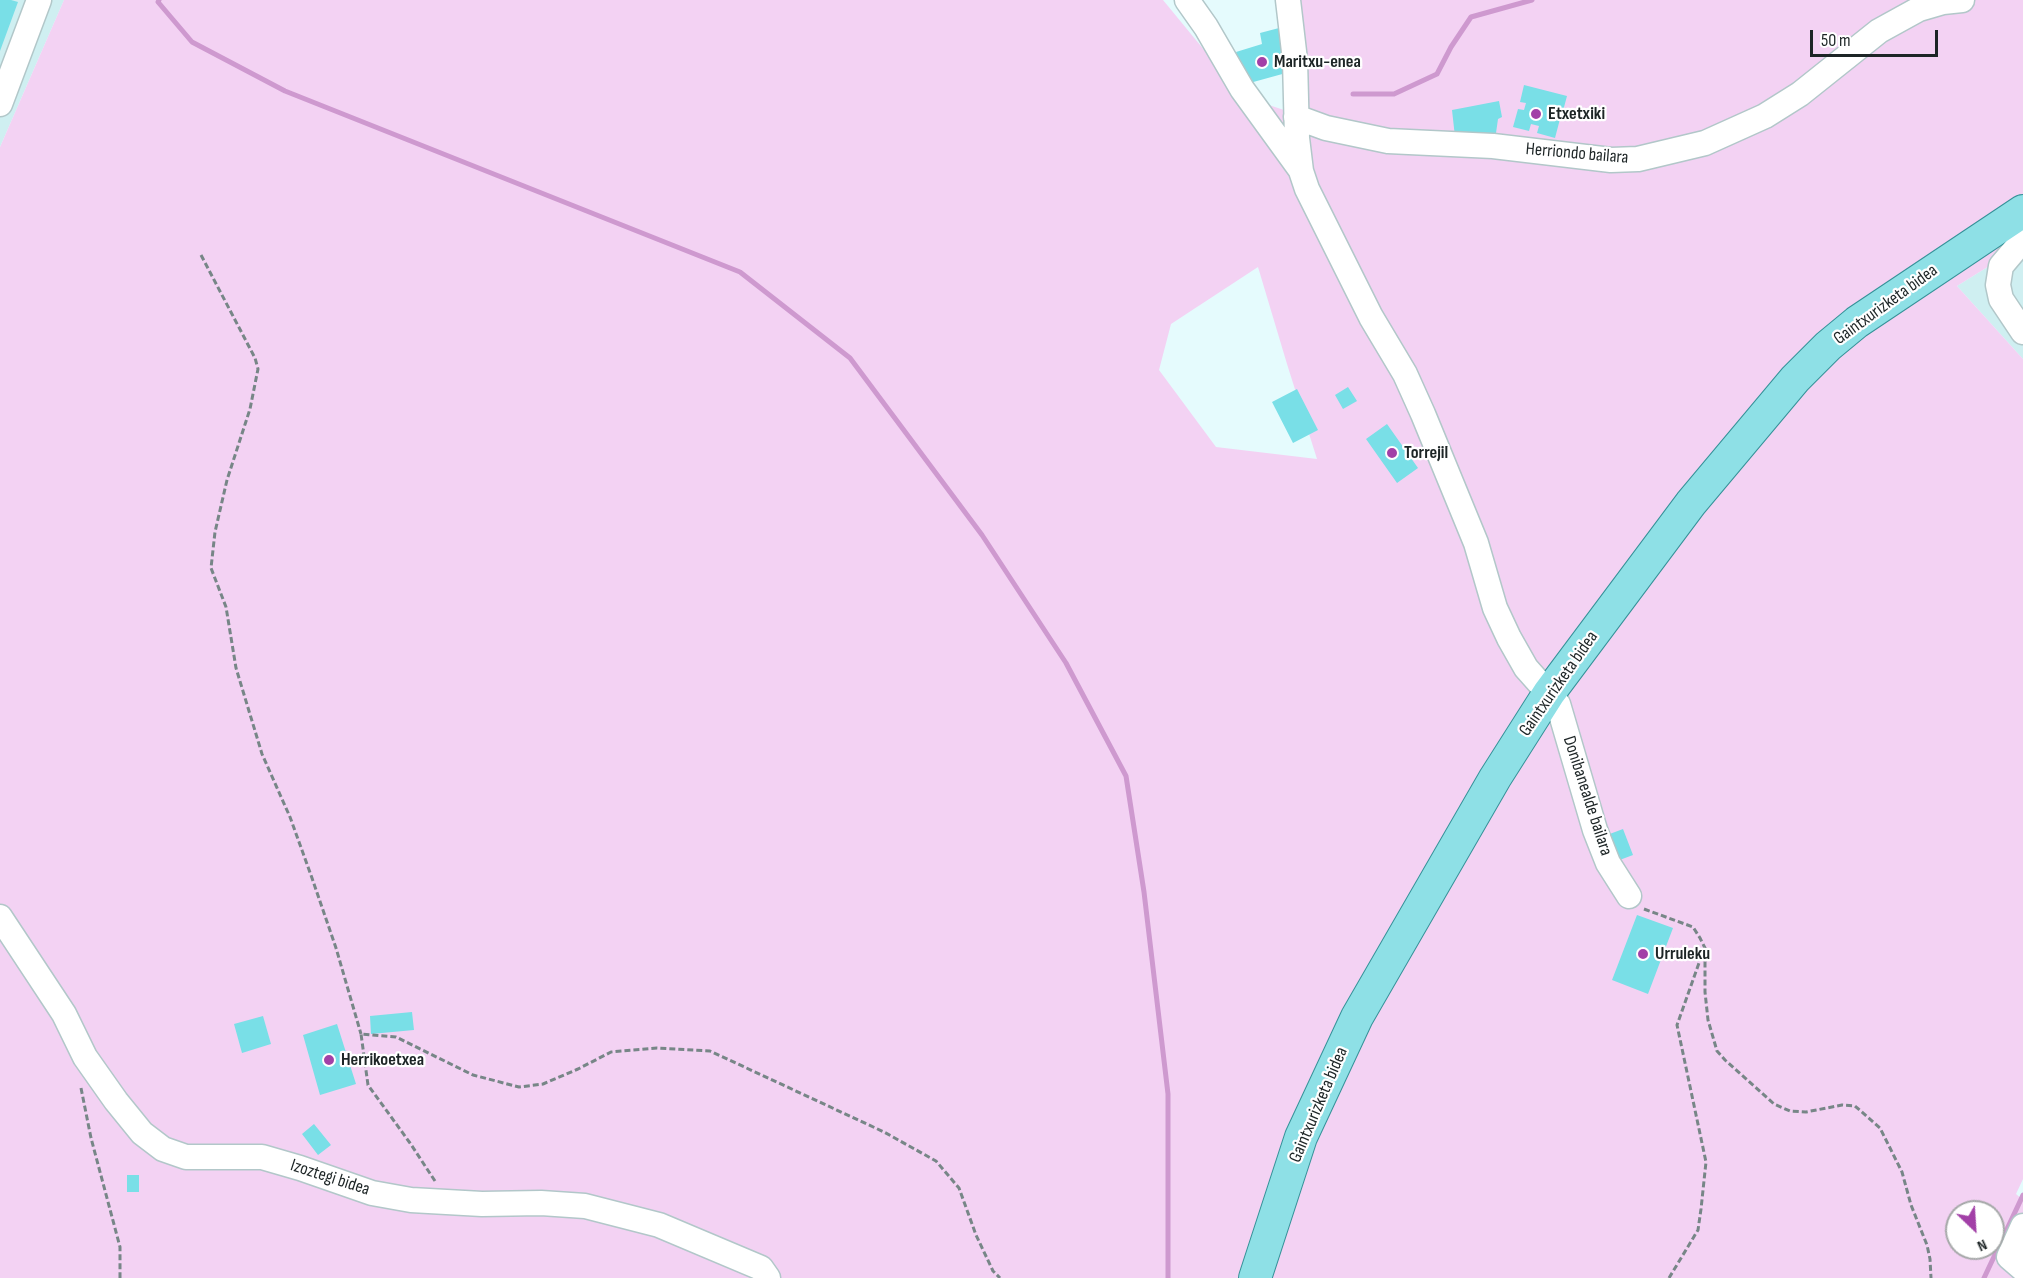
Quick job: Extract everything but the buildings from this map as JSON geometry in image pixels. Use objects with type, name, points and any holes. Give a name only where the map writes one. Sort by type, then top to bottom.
[{"type":"main road","name":"Gaintxurizketa bidea","points":[[1255,1278],[1301,1137],[1358,1017],[1484,798],[1549,693],[1691,503],[1795,379],[1828,346],[1857,322],[2023,211]]},
{"type":"street","points":[[0,104],[39,0]]},
{"type":"street","points":[[1187,0],[1206,27],[1242,89],[1301,171]]},
{"type":"street","points":[[1288,0],[1295,60],[1296,117],[1301,171],[1307,189],[1371,317],[1405,374],[1423,414],[1476,543],[1495,608],[1509,638],[1526,668],[1549,693]]},
{"type":"street","name":"Herriondo bailara","points":[[1296,117],[1326,128],[1388,141],[1493,146],[1611,160],[1646,158],[1705,143],[1765,116],[1800,94],[1879,31],[1919,9],[1943,2],[1962,0]]},
{"type":"street","points":[[2023,240],[2001,266],[1998,285],[2001,299],[2023,332]]},
{"type":"street","name":"Donibanealde bailara","points":[[1549,693],[1558,704],[1564,721],[1578,777],[1595,830],[1608,862],[1629,896]]},
{"type":"street","name":"Izoztegi bidea","points":[[0,917],[64,1014],[85,1057],[142,1133],[163,1149],[186,1157],[262,1157],[372,1193],[411,1200],[585,1206],[659,1224],[761,1268],[768,1278]]},
{"type":"street","points":[[2016,1263],[2023,1226]]},
{"type":"path","points":[[201,255],[255,358],[258,369],[250,409],[227,480],[215,532],[211,568],[226,607],[236,668],[262,754],[290,817],[336,948],[360,1034],[368,1085],[449,1202]]},
{"type":"path","points":[[1629,896],[1639,907],[1693,927],[1705,948],[1705,992],[1708,1020],[1717,1051],[1774,1104],[1790,1111],[1806,1112],[1842,1105],[1855,1106],[1880,1128],[1902,1172],[1911,1205],[1927,1245],[1931,1278]]},
{"type":"path","points":[[1669,1278],[1698,1230],[1701,1209],[1706,1162],[1677,1025],[1705,948]]},
{"type":"path","points":[[360,1034],[396,1037],[473,1075],[519,1087],[543,1084],[610,1052],[657,1048],[710,1052],[884,1132],[936,1161],[958,1188],[975,1235],[993,1271],[1000,1278]]},
{"type":"path","points":[[85,1057],[80,1085],[91,1138],[120,1247],[120,1278]]},
{"type":"shaded area","points":[[0,0],[64,0],[0,147]]},
{"type":"shaded area","points":[[64,0],[1163,0],[1242,96],[1287,111],[1285,0],[2023,0],[2023,245],[1957,286],[2023,359],[2023,1179],[2016,1194],[2023,1200],[2023,1278],[0,1278],[0,147]],"holes":[[[1258,267],[1317,459],[1216,447],[1159,370],[1171,324]]]},
{"type":"shaded area","points":[[2023,245],[2023,359],[1957,286]]},
{"type":"waterway","points":[[159,0],[158,2],[192,42],[285,91],[740,272],[850,358],[982,535],[1066,663],[1126,776],[1144,892],[1168,1094],[1168,1278]]},
{"type":"waterway","points":[[1353,94],[1394,94],[1437,74],[1451,47],[1471,17],[1532,0]]},
{"type":"waterway","points":[[1984,1278],[2023,1195]]},
{"type":"place","name":"Maritxu-enea","points":[[1262,62]]},
{"type":"place","name":"Etxetxiki","points":[[1536,114]]},
{"type":"place","name":"Torrejil","points":[[1392,453]]},
{"type":"place","name":"Urruleku","points":[[1643,954]]},
{"type":"place","name":"Herrikoetxea","points":[[329,1060]]}]
